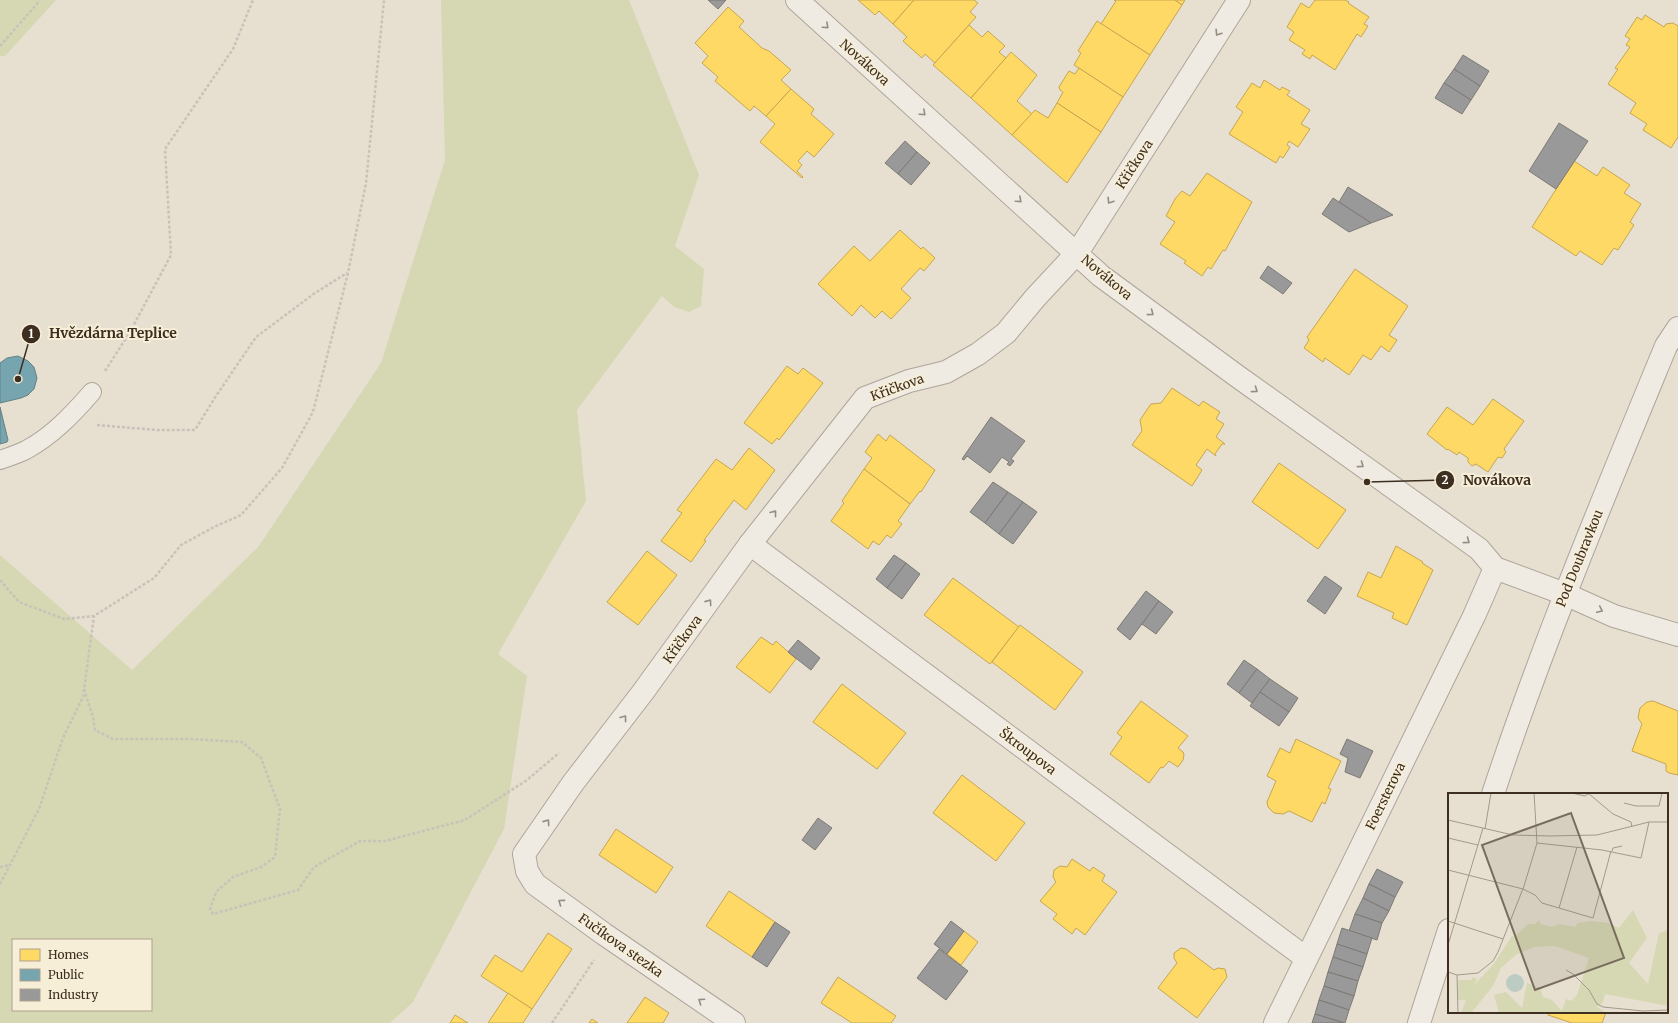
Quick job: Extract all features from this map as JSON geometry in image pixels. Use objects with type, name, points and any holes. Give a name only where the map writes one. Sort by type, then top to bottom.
[{"type":"street","name":"Novákova","points":[[797,0],[1101,276],[1237,376],[1479,549],[1495,568],[1565,594],[1614,616],[1678,635]]},
{"type":"street","name":"Křičkova","points":[[524,854],[574,783],[643,692],[750,544],[865,398],[909,381],[946,372],[978,354],[1006,332],[1077,253],[1240,0]]},
{"type":"street","name":"Pod Doubravkou","points":[[1493,793],[1516,723],[1565,594],[1666,346],[1678,328]]},
{"type":"street","name":"Škroupova","points":[[750,544],[1306,958]]},
{"type":"street","name":"Foersterova","points":[[1275,1023],[1474,616],[1495,568]]},
{"type":"street","name":"Fučíkova stezka","points":[[524,854],[527,872],[535,884],[609,938],[734,1023]]},
{"type":"street","points":[[1419,1023],[1448,933]]},
{"type":"lane","points":[[0,460],[26,450],[46,437],[74,413],[92,392]]},
{"type":"path","points":[[0,46],[39,0]]},
{"type":"path","points":[[92,392],[130,332],[171,254],[165,149],[233,49],[253,0]]},
{"type":"path","points":[[0,580],[19,602],[64,619],[94,616],[154,578],[181,545],[214,527],[241,515],[282,468],[313,412],[348,273],[366,182],[384,0]]},
{"type":"path","points":[[74,413],[89,424],[157,430],[195,430],[256,337],[315,293],[348,273]]},
{"type":"path","points":[[0,884],[39,809],[63,738],[83,697],[94,616]]},
{"type":"path","points":[[84,689],[95,730],[113,739],[191,739],[242,742],[261,758],[280,809],[275,857],[261,867],[233,877],[216,892],[210,909],[213,914],[298,890],[314,867],[360,841],[385,841],[465,820],[527,780],[560,752]]},
{"type":"path","points":[[0,867],[10,865]]},
{"type":"path","points":[[552,1023],[609,938]]},
{"type":"green space","points":[[0,0],[56,0],[5,56],[0,56]]},
{"type":"green space","points":[[441,0],[629,0],[699,175],[675,246],[704,269],[701,306],[689,312],[674,307],[662,296],[577,410],[586,501],[498,654],[527,676],[504,829],[413,1002],[390,1023],[0,1023],[0,555],[132,670],[259,546],[381,363],[445,160]]},
{"type":"building: Homes","points":[[858,0],[914,0],[893,24],[879,11],[875,15]]},
{"type":"building: Homes","points":[[914,0],[974,0],[978,3],[970,12],[976,17],[935,63],[925,54],[922,58],[903,41],[907,37],[893,24]]},
{"type":"building: Homes","points":[[1114,0],[1175,0],[1182,5],[1150,55],[1101,24],[1116,1]]},
{"type":"building: Homes","points":[[1175,0],[1185,0],[1182,5]]},
{"type":"building: Homes","points":[[1315,0],[1345,0],[1369,17],[1364,24],[1368,26],[1361,37],[1357,34],[1335,70],[1312,55],[1310,59],[1302,54],[1305,50],[1289,40],[1294,32],[1287,27],[1301,3],[1309,8]]},
{"type":"building: Homes","points":[[728,7],[744,21],[739,27],[762,48],[769,51],[791,70],[781,80],[791,89],[766,116],[754,106],[750,111],[715,81],[718,77],[702,63],[708,56],[695,43]]},
{"type":"building: Homes","points":[[1645,15],[1664,27],[1666,24],[1673,23],[1678,26],[1678,137],[1671,148],[1643,130],[1647,124],[1630,113],[1636,103],[1608,84],[1618,69],[1615,68],[1630,47],[1626,45],[1630,39],[1625,36],[1637,17],[1642,20]]},
{"type":"building: Homes","points":[[1097,21],[1150,55],[1123,97],[1074,65],[1081,53],[1078,51]]},
{"type":"building: Homes","points":[[969,25],[982,37],[988,31],[1005,46],[999,52],[1006,58],[971,98],[933,65]]},
{"type":"building: Homes","points":[[1011,52],[1037,75],[1017,101],[1032,114],[1012,135],[971,98]]},
{"type":"building: Homes","points":[[1079,68],[1123,97],[1101,132],[1057,103],[1063,92],[1059,87],[1069,71],[1075,74]]},
{"type":"building: Homes","points":[[1264,80],[1280,90],[1282,87],[1290,91],[1287,95],[1310,110],[1301,124],[1310,129],[1298,147],[1289,141],[1287,145],[1290,147],[1283,158],[1280,156],[1276,163],[1229,134],[1243,112],[1236,107],[1252,83],[1260,88]]},
{"type":"building: Homes","points":[[791,89],[814,109],[811,114],[834,134],[814,157],[807,151],[798,161],[802,165],[797,171],[803,177],[802,178],[760,142],[775,124],[766,116]]},
{"type":"building: Homes","points":[[1057,103],[1101,132],[1067,183],[1012,135],[1035,110],[1048,118]]},
{"type":"building: Homes","points":[[1574,161],[1597,176],[1603,167],[1630,185],[1624,193],[1641,204],[1630,222],[1634,225],[1618,250],[1614,248],[1602,265],[1580,251],[1576,256],[1532,227]]},
{"type":"building: Homes","points":[[1207,173],[1252,202],[1225,251],[1223,250],[1211,269],[1208,267],[1202,276],[1184,263],[1186,261],[1160,244],[1175,222],[1166,216],[1175,199],[1182,191],[1190,196]]},
{"type":"building: Homes","points":[[900,230],[921,249],[923,247],[935,258],[924,271],[920,268],[901,289],[911,298],[891,319],[882,311],[875,318],[861,305],[852,316],[818,284],[854,246],[870,261]]},
{"type":"building: Homes","points":[[1355,269],[1408,306],[1389,335],[1397,340],[1389,352],[1381,346],[1371,360],[1363,355],[1349,375],[1325,358],[1323,362],[1304,348],[1309,340],[1307,337]]},
{"type":"building: Homes","points":[[787,366],[798,374],[803,368],[823,383],[779,440],[777,438],[772,444],[744,423]]},
{"type":"building: Homes","points":[[1172,388],[1199,406],[1203,401],[1220,412],[1216,419],[1224,424],[1216,437],[1225,444],[1222,444],[1215,454],[1216,456],[1207,449],[1196,465],[1202,470],[1192,486],[1132,445],[1142,431],[1140,420],[1151,404],[1161,403]]},
{"type":"building: Homes","points":[[1493,399],[1524,421],[1504,449],[1506,452],[1502,458],[1498,457],[1488,472],[1476,464],[1472,466],[1468,462],[1468,458],[1459,452],[1457,455],[1448,449],[1447,450],[1427,434],[1447,407],[1473,425]]},
{"type":"building: Homes","points":[[878,434],[886,441],[890,435],[935,470],[921,492],[920,491],[910,504],[864,469],[872,458],[865,452]]},
{"type":"building: Homes","points":[[749,448],[775,470],[746,510],[734,500],[704,540],[706,541],[691,562],[661,541],[682,513],[677,510],[716,459],[732,470]]},
{"type":"building: Homes","points":[[1279,463],[1346,510],[1318,549],[1252,502]]},
{"type":"building: Homes","points":[[864,469],[910,504],[898,521],[902,524],[891,538],[887,535],[879,545],[873,541],[868,549],[831,521],[844,503],[842,501]]},
{"type":"building: Homes","points":[[1396,546],[1423,562],[1422,563],[1433,570],[1407,625],[1392,618],[1394,613],[1357,596],[1368,572],[1381,578]]},
{"type":"building: Homes","points":[[647,551],[677,575],[638,625],[607,602]]},
{"type":"building: Homes","points":[[953,578],[1019,627],[990,664],[924,615]]},
{"type":"building: Homes","points":[[1020,625],[1083,672],[1055,710],[992,662]]},
{"type":"building: Homes","points":[[761,637],[773,645],[776,641],[796,659],[770,693],[736,667]]},
{"type":"building: Homes","points":[[842,684],[906,733],[877,769],[813,722]]},
{"type":"building: Homes","points":[[1141,701],[1188,736],[1178,748],[1184,755],[1183,760],[1178,767],[1169,761],[1163,768],[1161,767],[1149,783],[1110,754],[1122,737],[1117,733]]},
{"type":"building: Homes","points":[[1653,701],[1678,711],[1678,775],[1666,771],[1666,764],[1632,751],[1642,724],[1638,718],[1640,708],[1647,702]]},
{"type":"building: Homes","points":[[1296,739],[1341,761],[1328,788],[1331,789],[1325,804],[1322,802],[1312,822],[1289,811],[1283,814],[1274,813],[1268,807],[1267,802],[1276,781],[1267,776],[1280,748],[1290,753]]},
{"type":"building: Homes","points":[[962,775],[1025,823],[996,861],[933,813]]},
{"type":"building: Homes","points":[[616,829],[673,867],[656,893],[599,855]]},
{"type":"building: Homes","points":[[1072,859],[1090,871],[1093,867],[1105,875],[1102,881],[1117,892],[1085,935],[1076,928],[1072,934],[1053,919],[1057,914],[1040,901],[1056,882],[1053,877],[1054,870],[1060,866],[1067,867]]},
{"type":"building: Homes","points":[[729,891],[775,922],[752,957],[706,926]]},
{"type":"building: Homes","points":[[964,931],[978,942],[961,965],[947,954]]},
{"type":"building: Homes","points":[[548,933],[572,949],[532,1009],[481,976],[495,955],[522,972]]},
{"type":"building: Homes","points":[[1181,948],[1186,949],[1214,970],[1218,968],[1225,969],[1227,977],[1197,1018],[1158,988],[1177,963],[1174,958],[1174,953]]},
{"type":"building: Homes","points":[[838,977],[896,1016],[891,1023],[852,1023],[821,1003]]},
{"type":"building: Homes","points":[[508,993],[532,1009],[523,1023],[488,1023]]},
{"type":"building: Homes","points":[[645,997],[669,1013],[663,1023],[627,1023]]},
{"type":"building: Homes","points":[[1549,1013],[1606,1013],[1602,1023],[1572,1023],[1548,1015]]},
{"type":"building: Homes","points":[[455,1015],[468,1023],[450,1023]]},
{"type":"building: Homes","points":[[592,1019],[598,1023],[589,1023]]},
{"type":"building: Public","points":[[18,356],[28,361],[34,367],[37,378],[34,389],[28,395],[21,398],[0,403],[0,363],[7,358]]},
{"type":"building: Public","points":[[0,407],[8,440],[7,442],[0,444]]},
{"type":"building: Industry","points":[[708,0],[726,0],[718,9]]},
{"type":"building: Industry","points":[[1463,55],[1489,71],[1480,86],[1454,69]]},
{"type":"building: Industry","points":[[1454,69],[1480,86],[1471,100],[1444,83]]},
{"type":"building: Industry","points":[[1444,83],[1471,100],[1462,114],[1435,98]]},
{"type":"building: Industry","points":[[1559,123],[1588,141],[1556,189],[1529,171]]},
{"type":"building: Industry","points":[[905,141],[917,152],[898,174],[885,163]]},
{"type":"building: Industry","points":[[917,152],[930,163],[911,185],[898,174]]},
{"type":"building: Industry","points":[[1348,187],[1393,215],[1371,223],[1339,202]]},
{"type":"building: Industry","points":[[1333,198],[1371,223],[1349,232],[1322,214]]},
{"type":"building: Industry","points":[[1268,266],[1292,283],[1283,294],[1260,278]]},
{"type":"building: Industry","points":[[991,417],[1025,441],[1011,459],[1014,461],[1010,466],[1007,464],[1009,462],[1002,457],[990,473],[967,456],[964,460],[962,459]]},
{"type":"building: Industry","points":[[993,482],[1008,492],[985,523],[970,512]]},
{"type":"building: Industry","points":[[1008,492],[1023,502],[999,534],[985,523]]},
{"type":"building: Industry","points":[[1023,502],[1037,512],[1013,544],[999,534]]},
{"type":"building: Industry","points":[[894,555],[906,563],[887,588],[876,579]]},
{"type":"building: Industry","points":[[906,563],[920,574],[902,599],[887,588]]},
{"type":"building: Industry","points":[[1325,576],[1342,588],[1325,614],[1307,601]]},
{"type":"building: Industry","points":[[1146,591],[1159,601],[1130,640],[1117,629]]},
{"type":"building: Industry","points":[[1159,601],[1173,612],[1156,634],[1142,624]]},
{"type":"building: Industry","points":[[798,640],[820,658],[811,670],[788,652]]},
{"type":"building: Industry","points":[[1244,660],[1257,669],[1239,693],[1227,684]]},
{"type":"building: Industry","points":[[1257,669],[1270,679],[1252,703],[1239,693]]},
{"type":"building: Industry","points":[[1270,679],[1298,698],[1289,712],[1260,692]]},
{"type":"building: Industry","points":[[1260,692],[1289,712],[1279,726],[1250,706]]},
{"type":"building: Industry","points":[[1347,739],[1373,751],[1360,778],[1345,772],[1348,758],[1340,754]]},
{"type":"building: Industry","points":[[818,818],[832,828],[815,850],[802,840]]},
{"type":"building: Industry","points":[[1377,869],[1403,882],[1395,897],[1369,884]]},
{"type":"building: Industry","points":[[1369,884],[1395,897],[1389,911],[1363,898]]},
{"type":"building: Industry","points":[[1363,898],[1389,911],[1382,923],[1355,914]]},
{"type":"building: Industry","points":[[1355,914],[1382,923],[1377,940],[1349,931]]},
{"type":"building: Industry","points":[[951,921],[964,931],[947,954],[934,944]]},
{"type":"building: Industry","points":[[775,922],[790,932],[767,967],[752,957]]},
{"type":"building: Industry","points":[[1342,928],[1372,938],[1367,954],[1337,944]]},
{"type":"building: Industry","points":[[1337,944],[1367,954],[1363,967],[1333,957]]},
{"type":"building: Industry","points":[[939,949],[968,971],[946,1000],[917,978]]},
{"type":"building: Industry","points":[[1333,957],[1363,967],[1358,981],[1328,972]]},
{"type":"building: Industry","points":[[1328,972],[1358,981],[1354,996],[1324,986]]},
{"type":"building: Industry","points":[[1324,986],[1354,996],[1349,1010],[1319,1000]]},
{"type":"building: Industry","points":[[1319,1000],[1349,1010],[1345,1023],[1315,1014]]},
{"type":"building: Industry","points":[[1315,1014],[1344,1023],[1312,1023]]},
{"type":"place","name":"Hvězdárna Teplice","points":[[18,379]]},
{"type":"place","name":"Novákova","points":[[1367,482]]}]
